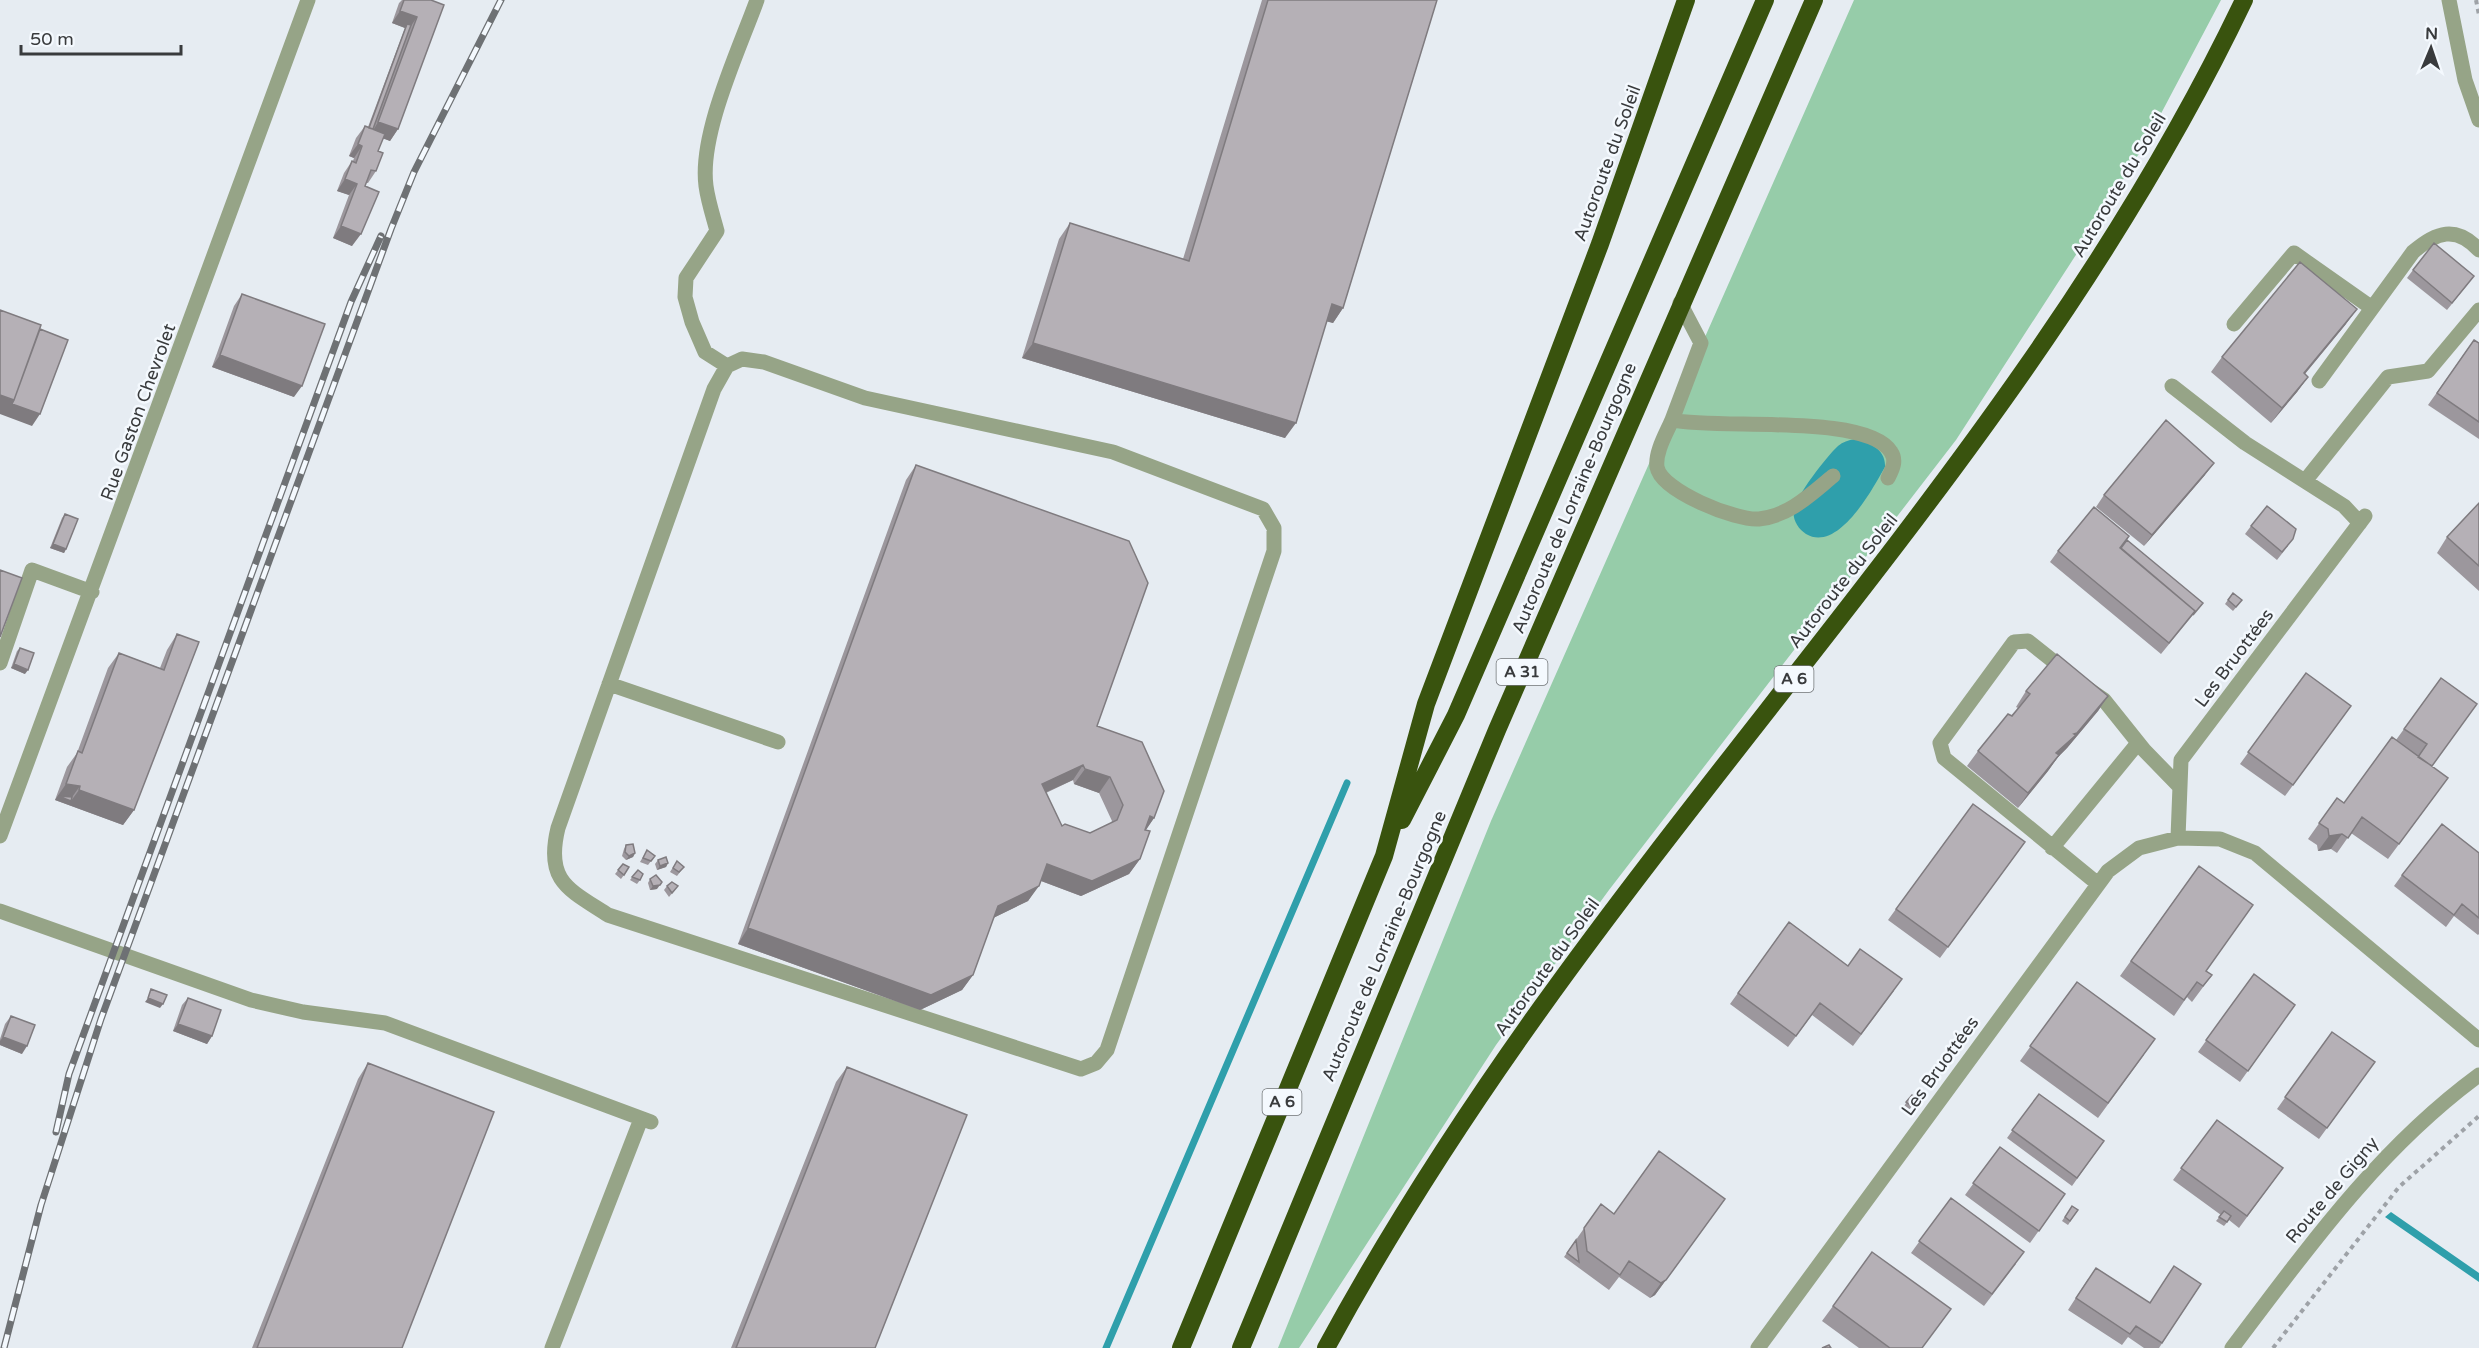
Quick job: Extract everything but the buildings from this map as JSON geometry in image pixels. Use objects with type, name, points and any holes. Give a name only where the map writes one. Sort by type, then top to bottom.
[{"type":"highway","name":"Autoroute du Soleil","points":[[1181,1348],[1384,856],[1426,704],[1596,256],[1686,0]]},
{"type":"highway","name":"Autoroute de Lorraine-Bourgogne","points":[[1384,856],[1456,715],[1765,0]]},
{"type":"highway","name":"Autoroute de Lorraine-Bourgogne","points":[[1241,1348],[1493,741],[1680,303],[1814,0]]},
{"type":"highway","name":"Autoroute du Soleil","points":[[1326,1348],[1421,1186],[1539,1011],[1901,542],[2037,354],[2145,185],[2197,92],[2244,0]]},
{"type":"street","name":"Rue Gaston Chevrolet","points":[[0,836],[92,592],[308,0]]},
{"type":"street","points":[[726,366],[705,352],[692,322],[685,297],[686,278],[717,231],[706,184],[707,158],[714,120],[757,0]]},
{"type":"street","points":[[2449,0],[2465,80],[2479,120]]},
{"type":"street","points":[[2319,381],[2413,252],[2429,238],[2442,234],[2461,236],[2479,250]]},
{"type":"street","points":[[2234,324],[2295,253],[2372,308]]},
{"type":"street","points":[[1680,303],[1701,343],[1656,458],[1660,477],[1676,491],[1730,514],[1759,519],[1795,507],[1833,476]]},
{"type":"street","points":[[2172,386],[2245,443],[2305,481],[2388,377],[2428,371],[2479,310]]},
{"type":"street","points":[[742,359],[764,362],[865,398],[1113,452],[1263,509],[1274,528],[1274,551],[1107,1050],[1096,1063],[1081,1068],[608,915],[570,890],[555,870],[552,850],[714,389],[726,366],[742,359]]},
{"type":"street","points":[[1672,420],[1811,426],[1868,435],[1880,440],[1893,453],[1894,464],[1888,478]]},
{"type":"street","name":"Les Bruottées","points":[[2178,838],[2181,760],[2363,519],[2305,481]]},
{"type":"street","points":[[0,663],[32,570],[92,592]]},
{"type":"street","points":[[2098,884],[1944,758],[1940,743],[2014,642],[2028,641],[2104,700],[2138,743],[2180,787]]},
{"type":"street","points":[[609,684],[778,742]]},
{"type":"street","points":[[2052,848],[2138,743]]},
{"type":"street","name":"Les Bruottées","points":[[1758,1348],[2098,884],[2108,871],[2139,849],[2178,838],[2220,839],[2255,853],[2479,1040]]},
{"type":"street","points":[[0,911],[251,1000],[303,1012],[385,1023],[646,1120],[552,1348]]},
{"type":"street","name":"Route de Gigny","points":[[2232,1348],[2308,1246],[2366,1176],[2427,1116],[2479,1075]]},
{"type":"path","points":[[2476,0],[2479,15]]},
{"type":"path","points":[[2273,1348],[2399,1187],[2479,1116]]},
{"type":"green space","points":[[1854,0],[2221,0],[2146,142],[2094,227],[1956,440],[1609,890],[1496,1045],[1299,1348],[1278,1348],[1491,821]]},
{"type":"water","points":[[1855,439],[1876,447],[1883,455],[1885,467],[1863,503],[1842,527],[1830,535],[1818,538],[1806,534],[1798,527],[1794,517],[1794,510],[1800,496],[1833,451],[1842,443]]},
{"type":"water","points":[[2391,1212],[2479,1273],[2479,1282],[2385,1217]]},
{"type":"waterway","points":[[1106,1348],[1347,783]]},
{"type":"railway","points":[[4,1348],[41,1205],[101,1019],[391,229],[414,172],[501,0]]},
{"type":"railway","points":[[56,1132],[69,1074],[351,302],[381,236]]}]
